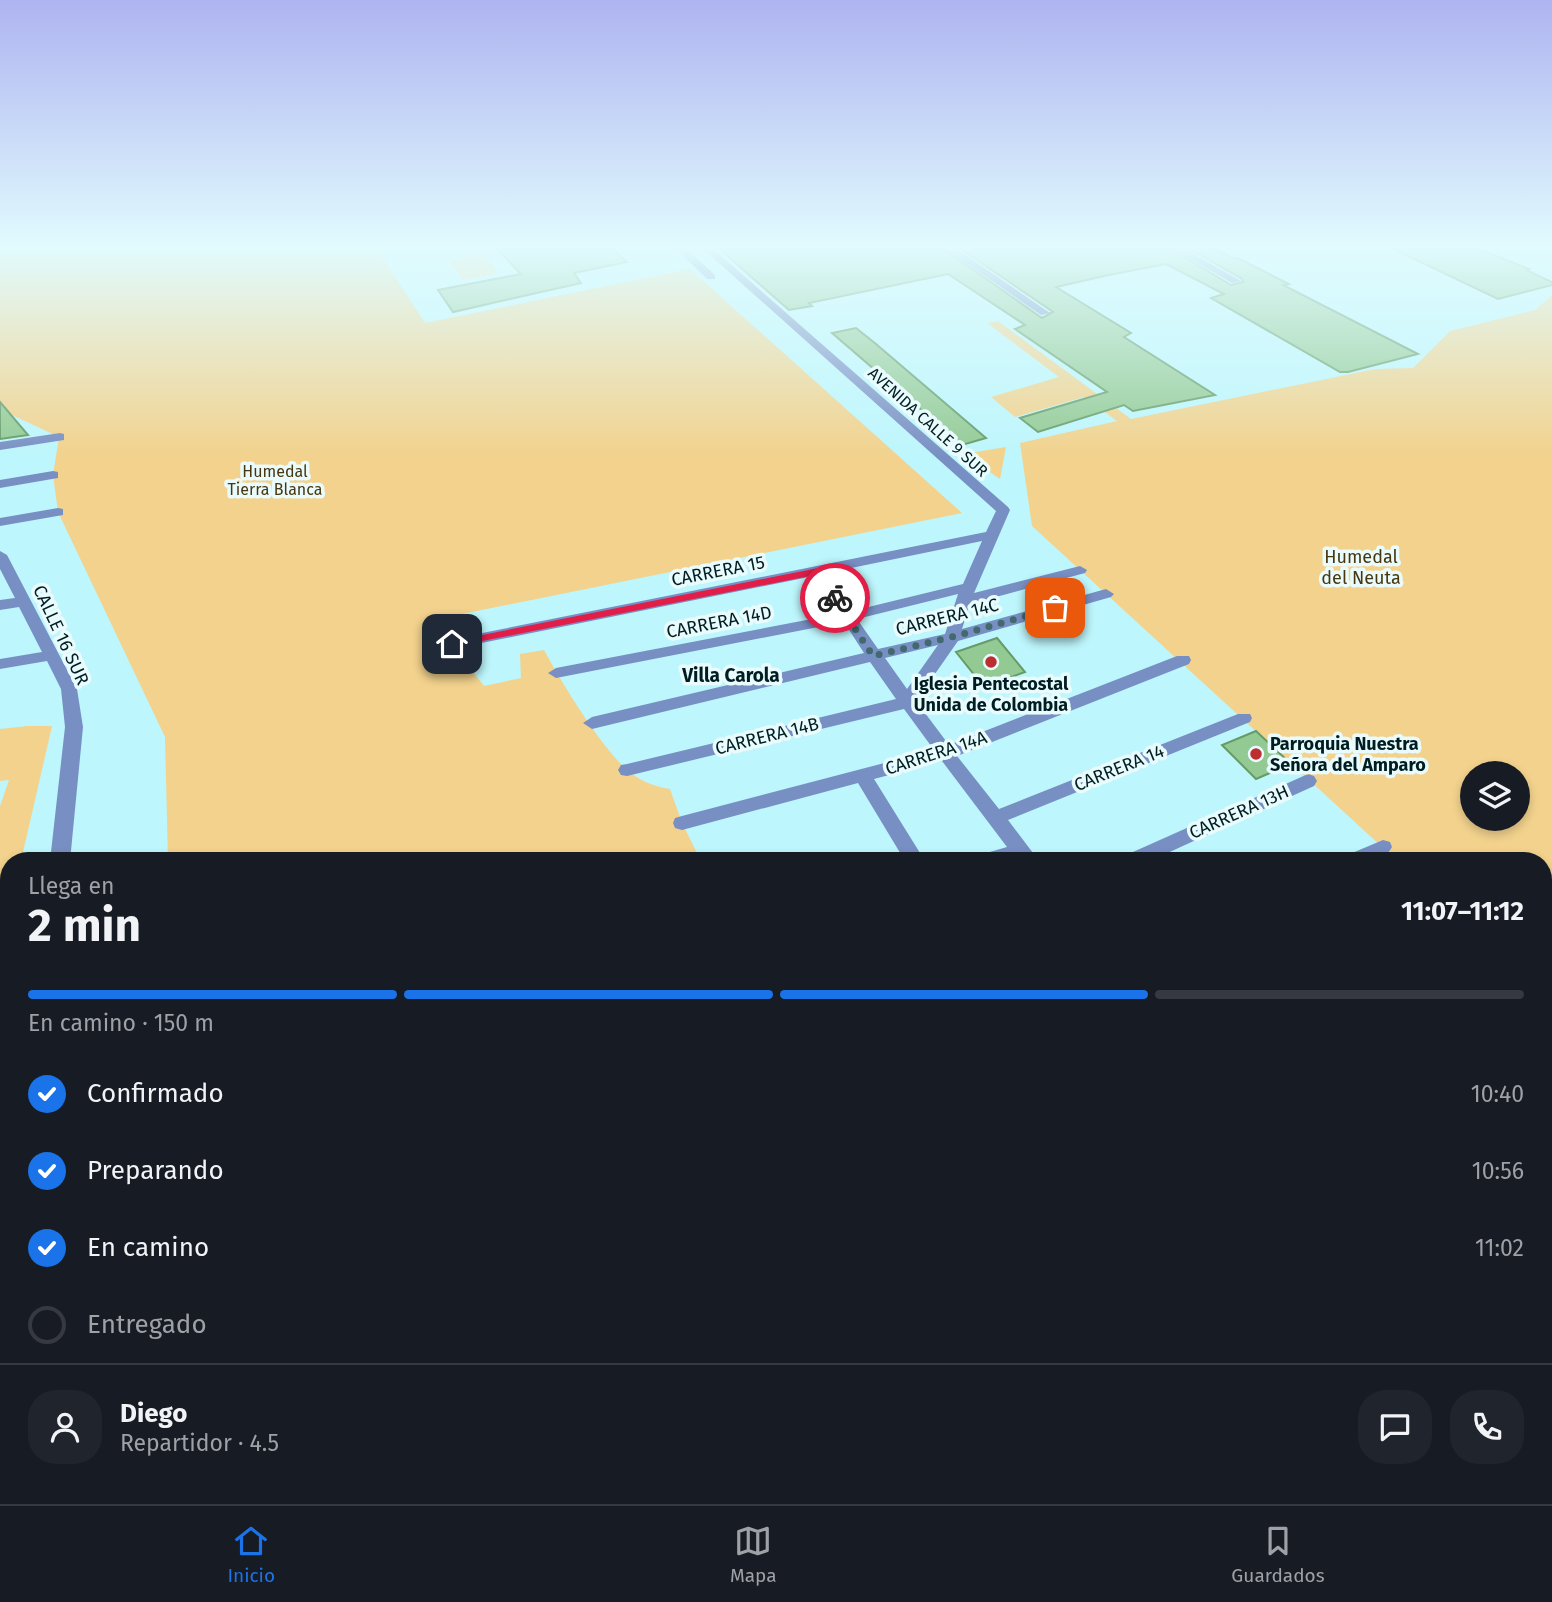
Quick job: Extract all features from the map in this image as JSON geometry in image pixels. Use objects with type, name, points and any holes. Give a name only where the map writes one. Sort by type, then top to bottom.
[{"type":"street","name":"AVENIDA CALLE 9 SUR","points":[[785,317],[1003,510],[992,535]]},
{"type":"street","points":[[0,446],[60,437]]},
{"type":"street","points":[[0,484],[53,475]]},
{"type":"street","points":[[0,522],[58,512]]},
{"type":"street","points":[[907,702],[952,637],[966,594],[992,535]]},
{"type":"street","name":"CARRERA 15","points":[[452,644],[992,535]]},
{"type":"street","name":"CALLE 16 SUR","points":[[1,559],[69,689],[74,727],[61,852]]},
{"type":"street","name":"CARRERA 14D","points":[[556,673],[1080,570]]},
{"type":"street","points":[[818,571],[846,617],[944,754],[1022,852]]},
{"type":"street","name":"CARRERA 14C","points":[[592,723],[952,637],[1106,594]]},
{"type":"street","points":[[0,605],[24,601]]},
{"type":"street","points":[[0,664],[52,654]]},
{"type":"street","name":"CARRERA 14A","points":[[682,823],[944,754],[1183,660]]},
{"type":"street","name":"CARRERA 14B","points":[[627,770],[907,702]]},
{"type":"street","name":"CARRERA 14","points":[[994,818],[1244,718]]},
{"type":"street","points":[[862,775],[909,852]]},
{"type":"street","name":"CARRERA 13H","points":[[1151,852],[1308,781]]},
{"type":"street","points":[[1372,852],[1383,847]]},
{"type":"green space","name":"Humedal Tierra Blanca","points":[[0,317],[421,317],[425,323],[454,317],[744,317],[962,513],[432,620],[484,686],[521,678],[520,654],[544,650],[582,712],[615,758],[641,780],[670,789],[682,823],[696,852],[168,852],[165,737],[58,512],[53,475],[59,437],[10,414],[0,405]]},
{"type":"green space","name":"Humedal del Neuta","points":[[1506,317],[1552,317],[1552,852],[1388,852],[1032,526],[1020,443],[1117,421],[1084,397],[1015,417],[991,397],[1059,377],[987,323],[998,321],[1131,419],[1375,369],[1413,368],[1450,331]]},
{"type":"green space","points":[[1006,447],[1000,479],[964,454]]},
{"type":"green space","points":[[52,726],[23,852],[0,852],[0,806],[9,780],[0,781],[0,729]]},
{"type":"building","points":[[1013,317],[1105,317],[1131,333],[1124,337],[1215,395],[1133,411],[1124,405],[1038,432],[1020,418],[1107,392],[1015,329],[1025,325]]},
{"type":"building","points":[[1244,317],[1346,317],[1418,354],[1340,372]]},
{"type":"building","points":[[856,328],[986,438],[962,445],[832,333]]},
{"type":"building","points":[[0,402],[28,435],[0,439]]},
{"type":"building","name":"Iglesia Pentecostal Unida de Colombia","points":[[997,638],[1025,672],[984,687],[956,652]]},
{"type":"building","name":"Parroquia Nuestra Señora del Amparo","points":[[1256,731],[1291,764],[1256,779],[1222,745]]},
{"type":"way so far","points":[[835,598],[873,656],[1055,608]]},
{"type":"place","name":"Iglesia Pentecostal Unida de Colombia","points":[[991,662]]},
{"type":"place","name":"Parroquia Nuestra Señora del Amparo","points":[[1256,754]]},
{"type":"district","name":"Villa Carola","points":[[731,675]]},
{"type":"route","points":[[452,644],[818,571],[835,598]]}]
